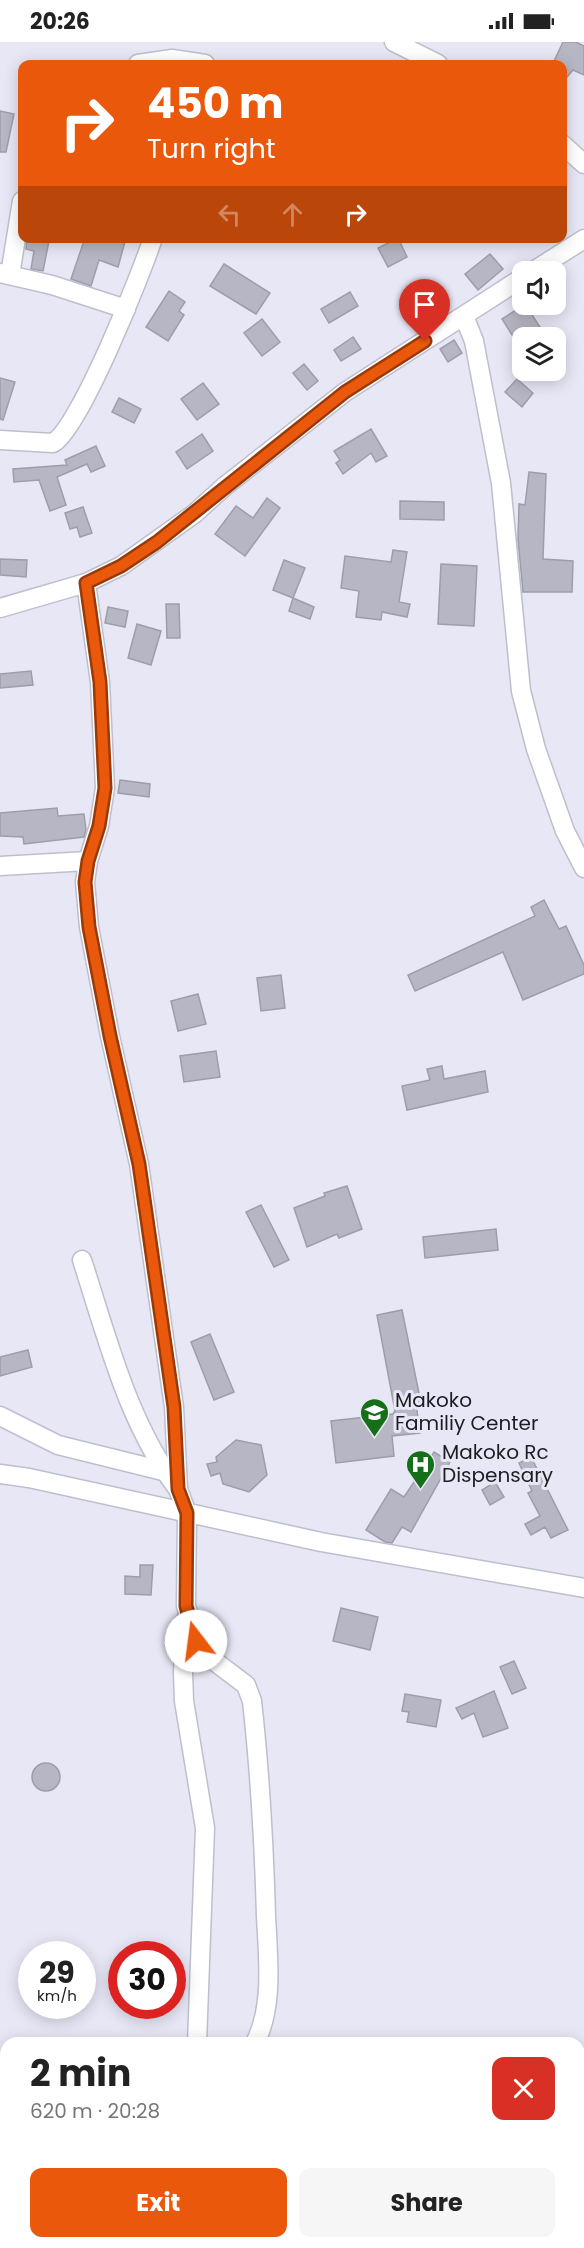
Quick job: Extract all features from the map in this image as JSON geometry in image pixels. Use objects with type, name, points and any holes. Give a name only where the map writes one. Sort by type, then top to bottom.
[{"type":"street","points":[[404,44],[431,60]]},
{"type":"street","points":[[567,149],[584,164]]},
{"type":"street","points":[[18,218],[5,274],[52,285],[126,309]]},
{"type":"street","points":[[549,261],[584,239]]},
{"type":"street","points":[[0,440],[40,443],[59,440],[86,397],[126,309],[151,243]]},
{"type":"street","points":[[0,608],[86,583],[121,566],[157,542],[345,392],[512,285]]},
{"type":"street","points":[[464,316],[474,341],[501,483],[521,691],[536,749],[566,831],[584,868]]},
{"type":"street","points":[[86,583],[100,682],[105,788],[99,826],[88,861],[85,882],[89,927],[110,1036],[139,1164],[174,1407],[178,1489]]},
{"type":"street","points":[[0,866],[88,861]]},
{"type":"street","points":[[82,1260],[117,1366],[144,1435],[164,1471],[178,1489],[187,1513],[184,1701],[205,1828],[197,2037]]},
{"type":"street","points":[[0,1416],[58,1445],[164,1471]]},
{"type":"street","points":[[0,1474],[321,1542],[584,1588]]},
{"type":"street","points":[[186,1606],[201,1651],[246,1685],[252,1701],[263,1813],[267,1954],[265,2017],[257,2037]]},
{"type":"building","points":[[563,42],[576,42],[584,46],[584,75],[573,70],[567,77],[567,60],[554,60]]},
{"type":"building","points":[[0,111],[14,114],[6,152],[0,152]]},
{"type":"building","points":[[27,243],[49,243],[43,271],[31,269],[34,251],[26,249]]},
{"type":"building","points":[[83,243],[125,243],[118,267],[99,260],[91,286],[71,279]]},
{"type":"building","points":[[388,243],[400,243],[407,257],[388,267],[378,248]]},
{"type":"building","points":[[490,254],[503,269],[478,290],[465,274]]},
{"type":"building","points":[[224,264],[270,293],[256,314],[210,286]]},
{"type":"building","points":[[169,291],[185,302],[179,311],[184,315],[168,341],[146,327]]},
{"type":"building","points":[[350,292],[358,306],[329,323],[321,309]]},
{"type":"building","points":[[512,312],[512,315],[532,315],[540,327],[512,327],[512,335],[502,319]]},
{"type":"building","points":[[262,319],[280,342],[262,356],[244,333]]},
{"type":"building","points":[[353,337],[361,349],[341,361],[334,350]]},
{"type":"building","points":[[454,340],[462,353],[448,362],[440,349]]},
{"type":"building","points":[[304,364],[318,381],[307,390],[293,373]]},
{"type":"building","points":[[0,378],[15,382],[3,420],[0,419]]},
{"type":"building","points":[[515,381],[519,381],[533,393],[522,407],[505,392]]},
{"type":"building","points":[[203,383],[219,404],[197,420],[181,399]]},
{"type":"building","points":[[119,398],[141,409],[134,423],[112,412]]},
{"type":"building","points":[[371,429],[387,456],[376,462],[371,453],[343,474],[336,463],[340,460],[334,451]]},
{"type":"building","points":[[202,434],[213,451],[187,469],[176,452]]},
{"type":"building","points":[[96,446],[105,466],[91,472],[87,464],[57,477],[66,505],[50,511],[39,480],[14,482],[13,469],[67,465],[65,460]]},
{"type":"building","points":[[529,472],[546,474],[543,559],[573,561],[572,592],[523,592],[518,539],[519,504],[525,505]]},
{"type":"building","points":[[267,498],[280,508],[245,556],[215,534],[236,506],[253,518]]},
{"type":"building","points":[[400,501],[444,502],[444,520],[400,519]]},
{"type":"building","points":[[83,507],[92,533],[80,537],[77,527],[70,529],[65,513]]},
{"type":"building","points":[[393,550],[407,552],[399,602],[410,604],[407,617],[382,612],[381,620],[356,617],[359,591],[341,588],[345,556],[391,562]]},
{"type":"building","points":[[0,559],[27,560],[26,577],[0,575]]},
{"type":"building","points":[[284,560],[305,568],[293,598],[273,590]]},
{"type":"building","points":[[441,564],[477,566],[474,626],[438,624]]},
{"type":"building","points":[[293,598],[314,607],[310,619],[289,611]]},
{"type":"building","points":[[166,604],[179,604],[180,638],[167,638]]},
{"type":"building","points":[[108,607],[128,611],[125,627],[105,623]]},
{"type":"building","points":[[137,624],[161,631],[151,665],[128,658]]},
{"type":"building","points":[[31,671],[33,685],[0,688],[0,674]]},
{"type":"building","points":[[120,780],[150,784],[149,797],[118,793]]},
{"type":"building","points":[[57,808],[58,816],[84,814],[86,830],[84,837],[24,844],[23,837],[0,836],[0,813]]},
{"type":"building","points":[[544,900],[559,929],[566,926],[584,965],[584,974],[523,1000],[503,952],[415,991],[408,975],[535,916],[531,907]]},
{"type":"building","points":[[281,975],[285,1008],[261,1011],[257,978]]},
{"type":"building","points":[[198,994],[206,1024],[178,1031],[171,1001]]},
{"type":"building","points":[[216,1051],[220,1077],[184,1082],[180,1056]]},
{"type":"building","points":[[442,1066],[444,1079],[485,1071],[488,1092],[407,1110],[402,1086],[430,1080],[427,1069]]},
{"type":"building","points":[[347,1186],[362,1229],[339,1238],[337,1234],[307,1247],[294,1208],[325,1196],[324,1193]]},
{"type":"building","points":[[261,1205],[289,1260],[274,1267],[246,1212]]},
{"type":"building","points":[[496,1229],[498,1250],[425,1258],[423,1237]]},
{"type":"building","points":[[402,1310],[421,1403],[416,1403],[420,1433],[392,1436],[394,1456],[336,1463],[331,1421],[393,1414],[395,1411],[377,1315]]},
{"type":"building","points":[[210,1334],[234,1392],[214,1400],[191,1342]]},
{"type":"building","points":[[28,1350],[32,1367],[0,1376],[0,1357]]},
{"type":"building","points":[[236,1440],[261,1445],[267,1475],[249,1492],[223,1484],[220,1473],[211,1476],[207,1464],[217,1462],[216,1457]]},
{"type":"building","points":[[434,1452],[450,1462],[411,1532],[402,1527],[392,1543],[385,1542],[366,1530],[391,1489],[404,1497]]},
{"type":"building","points":[[531,1457],[568,1530],[551,1538],[545,1527],[531,1535],[525,1524],[540,1516],[528,1493],[532,1491],[519,1463]]},
{"type":"building","points":[[495,1482],[504,1497],[490,1505],[482,1490]]},
{"type":"building","points":[[140,1565],[153,1565],[151,1595],[125,1594],[125,1576],[140,1577]]},
{"type":"building","points":[[341,1608],[378,1617],[370,1650],[333,1641]]},
{"type":"building","points":[[514,1661],[526,1688],[512,1694],[500,1667]]},
{"type":"building","points":[[494,1691],[508,1728],[483,1737],[474,1713],[462,1719],[456,1708]]},
{"type":"building","points":[[405,1694],[441,1700],[436,1727],[407,1722],[409,1712],[402,1711]]},
{"type":"building","points":[[46,1763],[56,1767],[60,1777],[56,1787],[46,1791],[36,1787],[32,1777],[36,1767]]},
{"type":"place","name":"Makoko Familiy Center","points":[[374,1438]]},
{"type":"place","name":"Makoko Rc Dispensary","points":[[421,1490]]},
{"type":"route","points":[[196,1641],[186,1606],[187,1513],[178,1489],[174,1407],[146,1227],[139,1164],[110,1036],[89,927],[85,882],[88,861],[99,826],[105,788],[100,682],[95,632],[86,583],[121,566],[157,542],[345,392],[425,341]]}]
